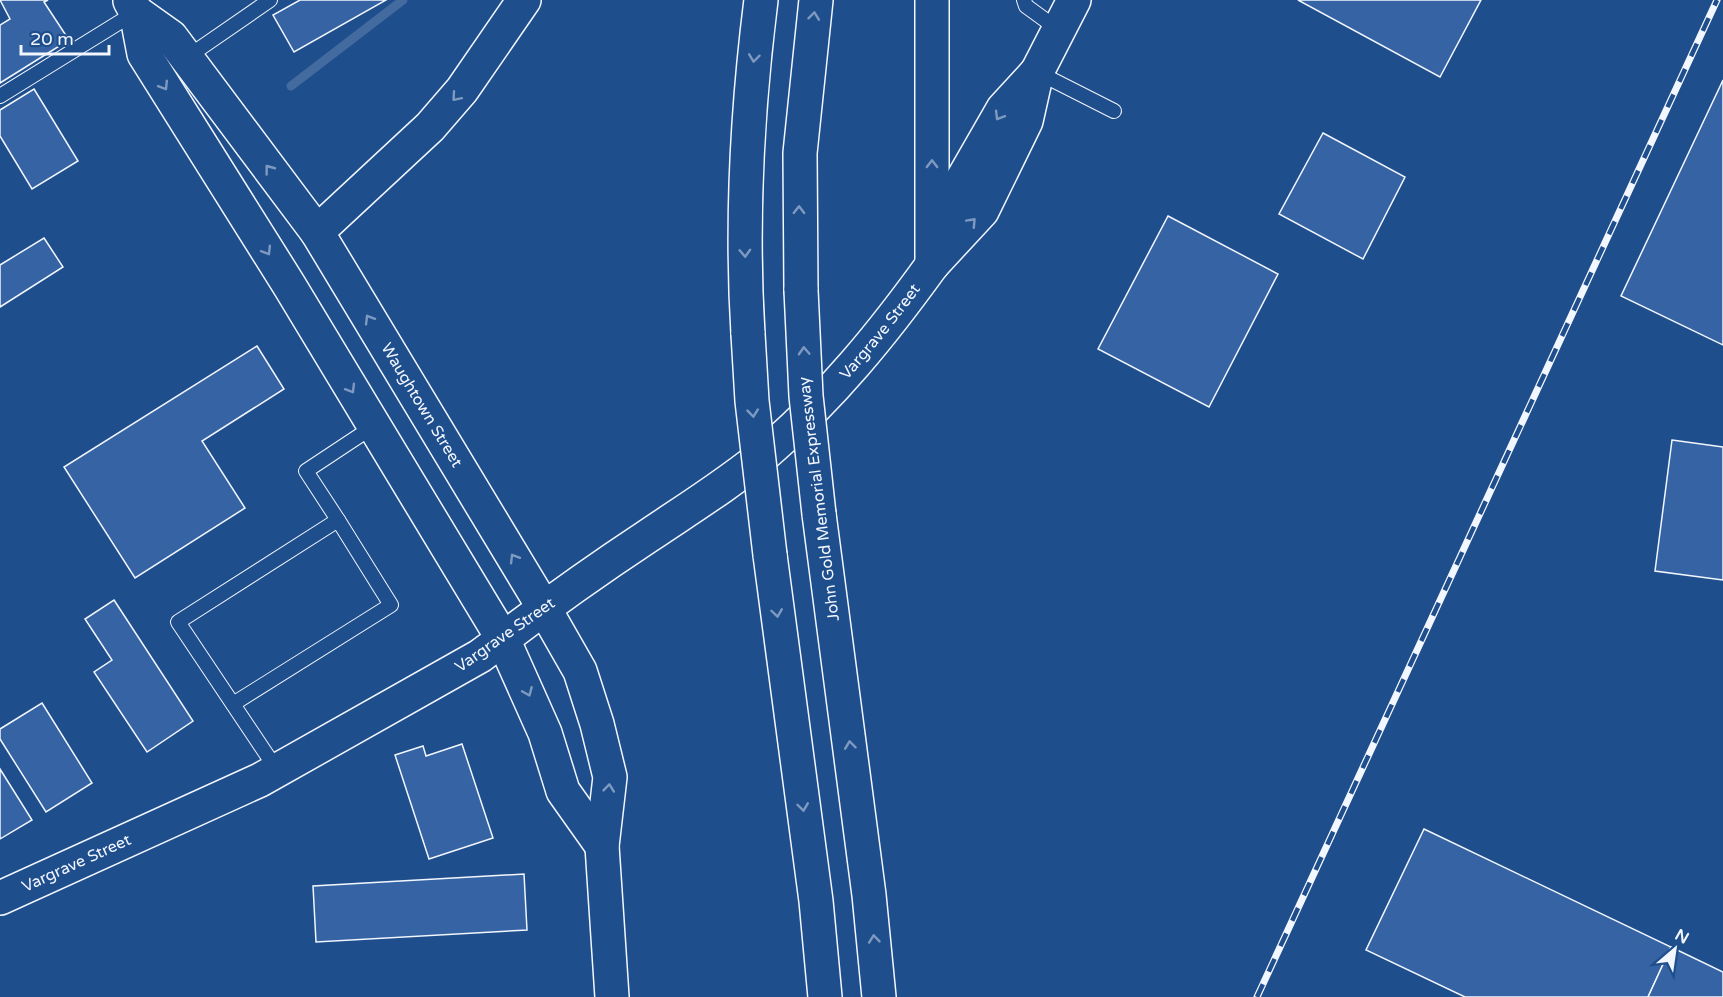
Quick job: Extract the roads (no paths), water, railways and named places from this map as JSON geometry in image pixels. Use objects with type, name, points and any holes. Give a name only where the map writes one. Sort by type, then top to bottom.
[{"type":"main road","points":[[289,285],[317,232],[430,127],[462,90],[524,0]]},
{"type":"main road","points":[[761,0],[746,150],[745,234],[753,412],[816,901],[825,997]]},
{"type":"main road","name":"John Gold Memorial Expressway","points":[[816,0],[800,153],[801,290],[806,396],[819,514],[869,895],[879,997]]},
{"type":"main road","points":[[932,0],[932,265]]},
{"type":"main road","name":"Vargrave Street","points":[[0,898],[187,815],[278,770],[480,656],[544,608],[730,481],[775,445],[834,388],[866,353],[932,265],[953,196],[1003,109],[1037,72],[1074,0]]},
{"type":"main road","name":"Waughtown Street","points":[[133,6],[171,37],[317,232],[580,671],[597,724],[610,777],[603,846],[612,997]]},
{"type":"main road","points":[[133,6],[144,54],[289,285],[503,639],[545,734],[563,792],[603,846]]},
{"type":"lane","points":[[186,58],[270,0]]},
{"type":"lane","points":[[1024,0],[1026,6],[1059,30]]},
{"type":"lane","points":[[0,96],[133,6]]},
{"type":"lane","points":[[1037,72],[1114,111]]},
{"type":"lane","points":[[233,704],[391,606],[306,471],[374,426]]},
{"type":"lane","points":[[278,770],[178,622],[338,520]]},
{"type":"waterway","points":[[291,86],[403,0]]},
{"type":"railway","points":[[1257,997],[1717,0]]}]
